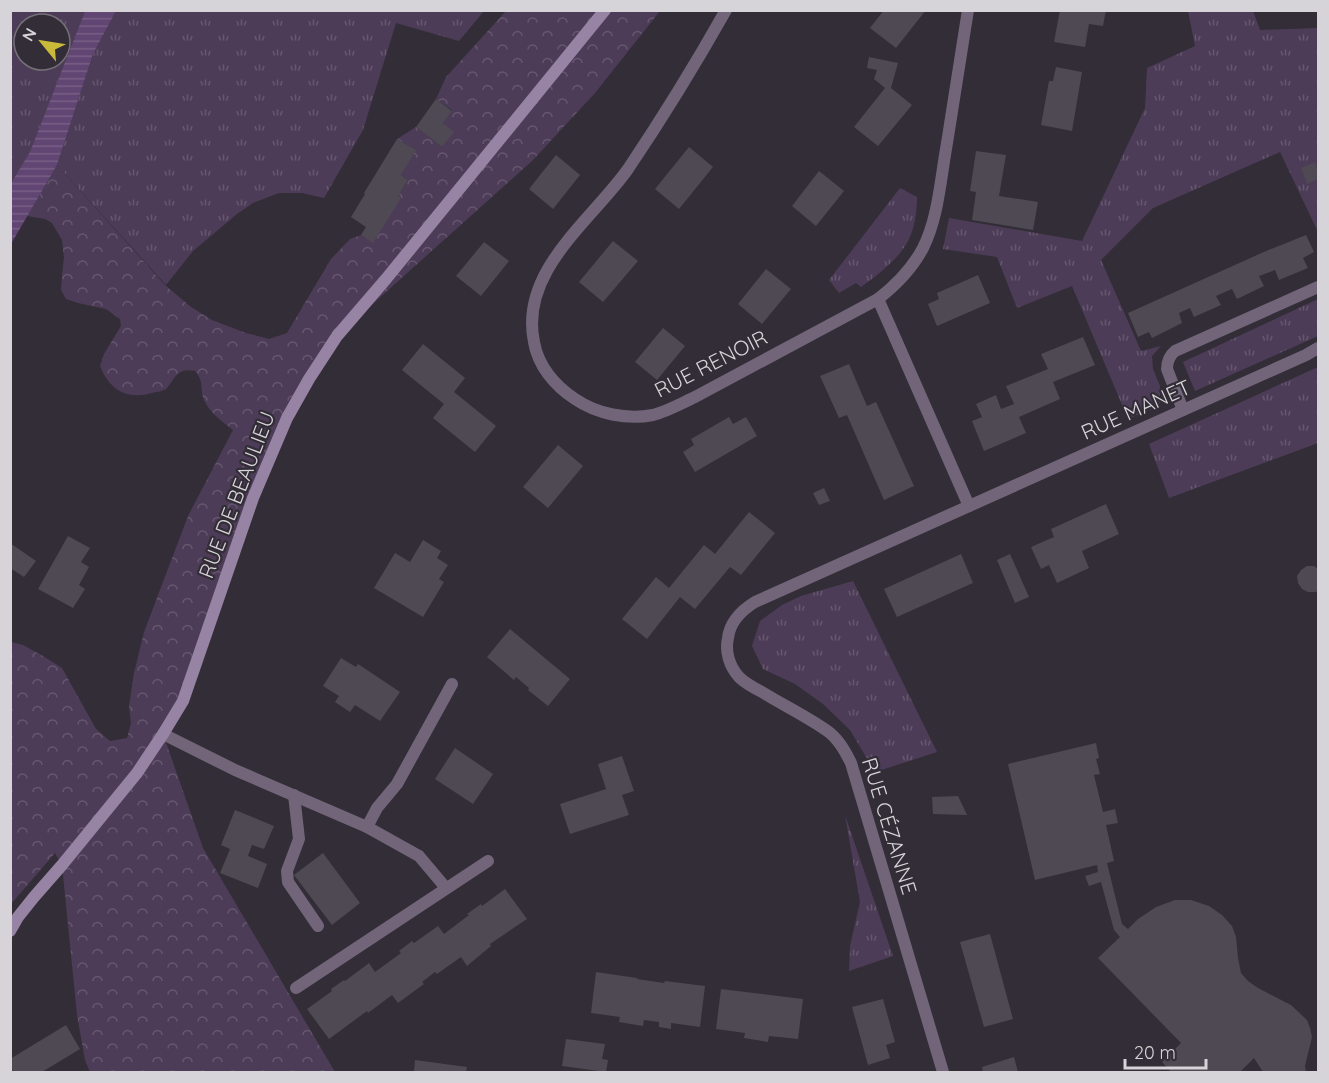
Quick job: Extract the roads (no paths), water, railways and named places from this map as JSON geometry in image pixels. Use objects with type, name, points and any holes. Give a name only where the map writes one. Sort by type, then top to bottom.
[{"type":"street","name":"RUE DE BEAULIEU","points":[[10,931],[34,897],[137,773],[183,701],[253,498],[287,418],[309,379],[337,336],[604,10]]},
{"type":"street","name":"RUE RENOIR","points":[[726,10],[656,128],[625,173],[556,256],[543,278],[532,312],[531,332],[539,361],[551,379],[566,394],[582,404],[618,416],[653,415],[695,397],[878,299]]},
{"type":"street","points":[[968,10],[938,194],[930,229],[924,247],[914,263],[893,288],[878,299],[969,506]]},
{"type":"street","points":[[1183,410],[1167,369],[1170,356],[1175,351],[1318,287]]},
{"type":"street","name":"RUE MANET","points":[[969,506],[1318,348]]},
{"type":"street","name":"RUE CÉZANNE","points":[[944,1072],[851,763],[841,744],[828,731],[739,677],[728,657],[727,644],[728,633],[735,620],[743,610],[755,602],[969,506]]},
{"type":"street","points":[[367,827],[378,808],[397,784],[452,684]]},
{"type":"street","points":[[163,734],[235,770],[367,827],[419,856],[446,888]]},
{"type":"street","points":[[294,795],[299,839],[287,871],[288,882],[318,926]]},
{"type":"street","points":[[296,988],[488,861]]}]
